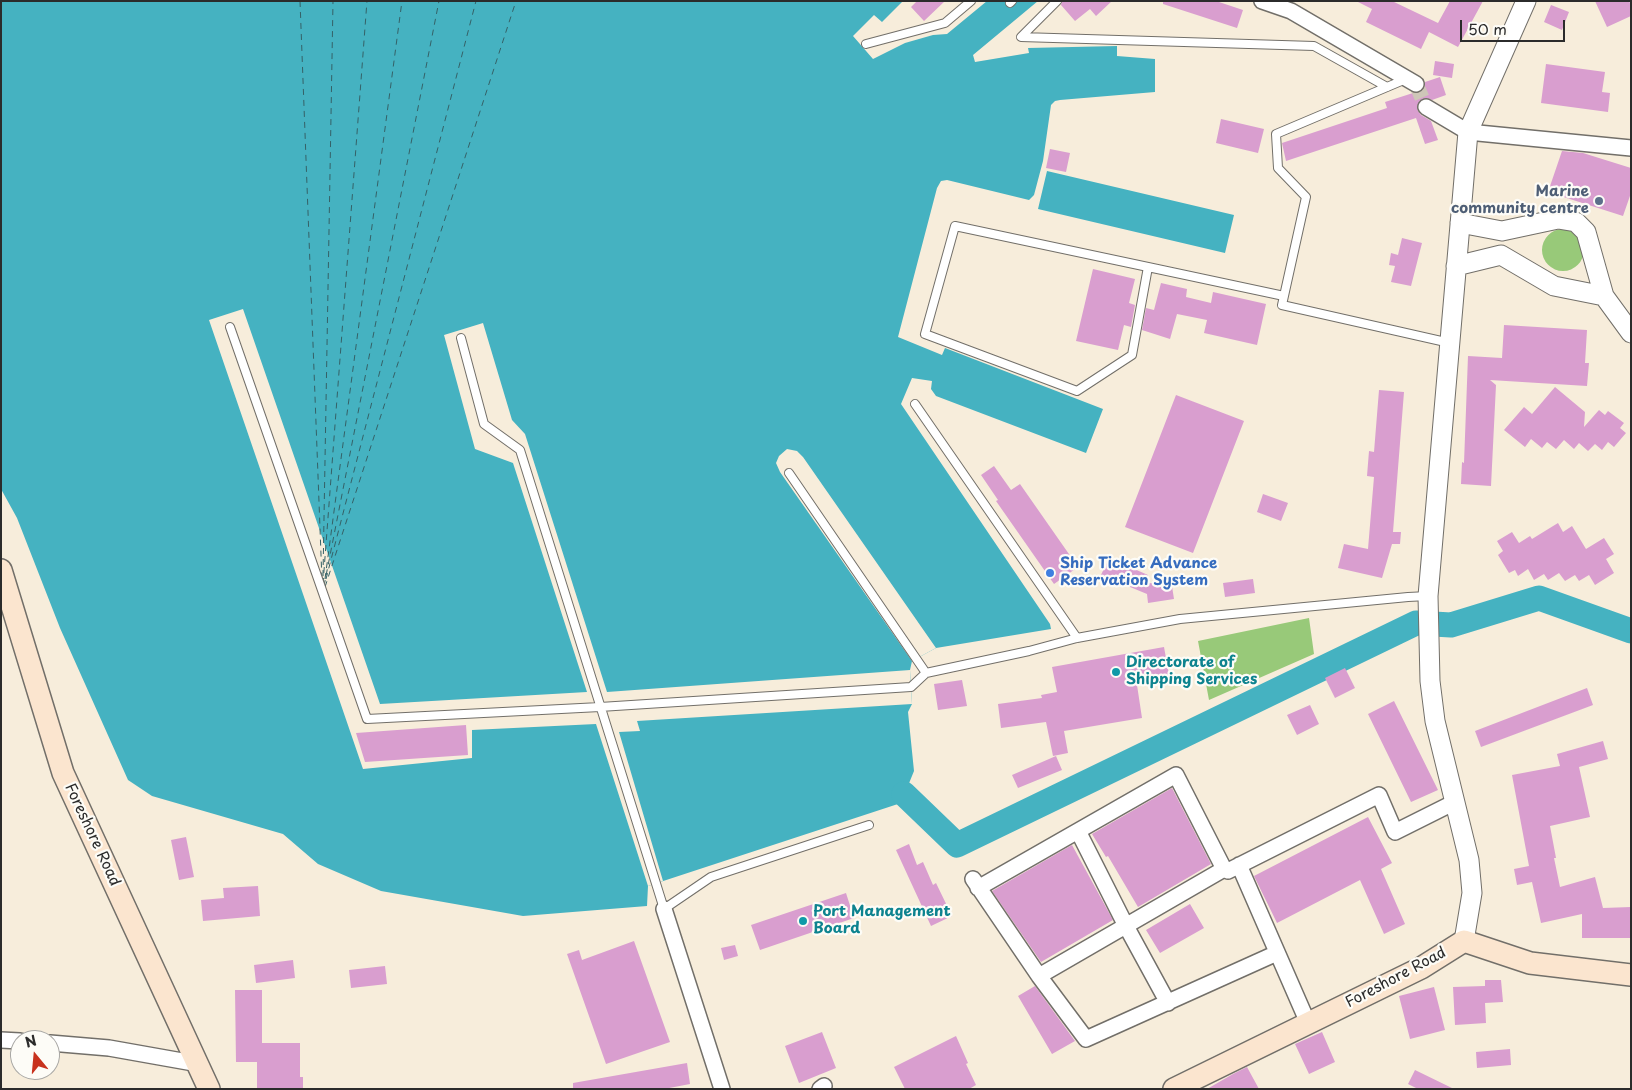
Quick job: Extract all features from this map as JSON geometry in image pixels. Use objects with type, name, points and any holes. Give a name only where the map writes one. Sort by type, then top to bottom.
[{"type":"main road","name":"Foreshore Road","points":[[1,570],[63,773],[209,1089]]},
{"type":"main road","name":"Foreshore Road","points":[[1174,1089],[1421,968],[1464,941],[1530,963],[1631,975]]},
{"type":"street","points":[[1262,1],[1291,10],[1412,82]]},
{"type":"street","points":[[1464,941],[1472,893],[1469,860],[1434,720],[1430,681],[1428,603],[1468,132],[1526,1]]},
{"type":"street","points":[[1426,107],[1468,132],[1631,148]]},
{"type":"street","points":[[1460,223],[1502,231],[1558,219],[1576,222],[1586,232],[1604,296],[1631,333]]},
{"type":"street","points":[[1456,266],[1502,255],[1554,286],[1604,296]]},
{"type":"street","points":[[1224,869],[1176,775],[1078,831],[975,883],[1039,976],[1086,1039],[1277,953]]},
{"type":"street","points":[[1039,976],[1224,869],[1228,871],[1379,796],[1395,832],[1455,802]]},
{"type":"street","points":[[1078,831],[1126,926],[1168,1003]]},
{"type":"street","points":[[1239,865],[1308,1023]]},
{"type":"street","points":[[664,909],[717,1088]]},
{"type":"street","points":[[60,1044],[109,1048],[199,1064]]},
{"type":"lane","points":[[866,44],[945,23],[970,1]]},
{"type":"lane","points":[[1057,1],[1021,36],[1314,46],[1387,87]]},
{"type":"lane","points":[[1412,82],[1387,87],[1276,134],[1278,168],[1306,197],[1282,305],[1450,343]]},
{"type":"lane","points":[[1148,268],[1132,355],[1076,391],[926,334],[955,226],[1284,296]]},
{"type":"lane","points":[[230,327],[368,719],[600,707],[910,687],[926,674],[1028,652],[1077,638],[1180,619],[1408,596],[1428,603]]},
{"type":"lane","points":[[461,338],[484,424],[520,450],[664,909],[710,876],[869,825]]},
{"type":"lane","points":[[914,404],[1077,638]]},
{"type":"lane","points":[[789,473],[926,674]]},
{"type":"green space","points":[[1559,229],[1567,229],[1578,235],[1584,250],[1578,265],[1567,271],[1559,271],[1548,265],[1542,254],[1542,246],[1548,235]]},
{"type":"green space","points":[[1309,618],[1314,654],[1209,700],[1198,641]]},
{"type":"water","points":[[1,1],[903,1],[882,22],[874,15],[853,36],[873,59],[905,43],[933,35],[947,34],[987,1],[1038,1],[973,55],[975,62],[1029,53],[1028,48],[1117,46],[1117,56],[1155,59],[1155,92],[1060,100],[1055,101],[1051,105],[1043,161],[1034,195],[1029,200],[947,180],[941,181],[937,188],[898,337],[942,355],[945,348],[1103,409],[1086,453],[936,396],[931,389],[932,381],[912,378],[901,404],[1050,624],[1051,629],[936,648],[912,661],[910,670],[912,704],[908,712],[914,771],[901,803],[648,886],[647,906],[523,916],[381,891],[318,864],[283,834],[152,796],[128,780],[60,628],[17,518],[1,489]]},
{"type":"water","points":[[1047,171],[1234,215],[1225,253],[1038,209]]},
{"type":"pier","points":[[243,309],[380,704],[587,692],[513,463],[475,449],[444,335],[483,323],[512,420],[525,434],[607,692],[910,670],[912,704],[637,721],[640,731],[619,732],[663,881],[648,886],[596,724],[472,730],[472,758],[363,769],[209,320]]},
{"type":"pier","points":[[787,449],[797,451],[803,457],[936,648],[912,661],[780,472],[776,463],[779,456]]},
{"type":"building","points":[[917,1],[945,1],[924,21],[911,7]]},
{"type":"building","points":[[1062,1],[1112,1],[1096,16],[1090,9],[1075,21],[1061,5]]},
{"type":"building","points":[[1163,1],[1216,1],[1243,10],[1237,28],[1163,4]]},
{"type":"building","points":[[1356,1],[1392,1],[1438,23],[1450,1],[1483,1],[1458,47],[1429,32],[1421,49],[1366,22],[1372,9]]},
{"type":"building","points":[[1595,1],[1629,1],[1631,16],[1607,27]]},
{"type":"building","points":[[1551,5],[1569,12],[1562,30],[1544,22]]},
{"type":"building","points":[[1435,61],[1454,64],[1452,78],[1433,75]]},
{"type":"building","points":[[1546,64],[1605,72],[1602,92],[1610,93],[1608,112],[1541,103]]},
{"type":"building","points":[[1440,77],[1446,95],[1432,100],[1422,99],[1417,106],[1421,115],[1431,121],[1438,140],[1425,144],[1416,118],[1286,161],[1282,143],[1387,108],[1385,102],[1420,92],[1424,88],[1425,82]]},
{"type":"building","points":[[1221,119],[1264,129],[1258,153],[1216,143]]},
{"type":"building","points":[[1050,149],[1070,153],[1066,172],[1046,168]]},
{"type":"building","points":[[1562,151],[1583,153],[1631,168],[1631,193],[1623,216],[1548,192]]},
{"type":"building","points":[[1402,238],[1422,243],[1411,286],[1391,282],[1395,266],[1389,265],[1391,253],[1398,255]]},
{"type":"building","points":[[1093,269],[1135,279],[1129,303],[1135,305],[1131,327],[1124,325],[1118,350],[1076,341]]},
{"type":"building","points":[[1161,283],[1187,289],[1186,297],[1211,303],[1213,292],[1266,304],[1257,345],[1204,333],[1207,320],[1177,314],[1170,339],[1142,330],[1146,308],[1154,310]]},
{"type":"building","points":[[1504,325],[1587,330],[1585,363],[1589,363],[1587,386],[1490,380],[1496,385],[1491,486],[1461,484],[1462,462],[1464,463],[1468,356],[1502,358]]},
{"type":"building","points":[[1555,387],[1585,412],[1584,427],[1599,410],[1605,415],[1608,411],[1624,423],[1620,428],[1626,433],[1614,447],[1608,442],[1602,450],[1595,444],[1588,451],[1579,443],[1574,449],[1564,440],[1556,449],[1547,442],[1542,448],[1531,439],[1525,447],[1504,430],[1524,407],[1532,414]]},
{"type":"building","points":[[1379,390],[1404,392],[1393,532],[1401,532],[1400,544],[1392,544],[1382,578],[1338,568],[1344,544],[1368,549],[1374,477],[1367,476],[1369,451],[1374,452]]},
{"type":"building","points":[[1176,395],[1244,421],[1193,553],[1125,527]]},
{"type":"building","points":[[994,466],[1011,490],[1020,484],[1078,567],[1054,584],[996,501],[998,500],[981,475]]},
{"type":"building","points":[[1263,494],[1288,503],[1281,521],[1257,512]]},
{"type":"building","points":[[1558,523],[1563,532],[1572,526],[1586,549],[1604,538],[1614,554],[1606,559],[1614,573],[1595,585],[1589,575],[1579,581],[1575,575],[1565,581],[1559,573],[1548,580],[1544,574],[1534,580],[1528,569],[1518,576],[1515,570],[1509,573],[1498,555],[1503,551],[1497,541],[1512,532],[1519,543],[1530,536],[1532,539]]},
{"type":"building","points":[[1109,558],[1148,575],[1145,584],[1171,580],[1174,599],[1148,603],[1147,594],[1101,575]]},
{"type":"building","points":[[1253,579],[1255,593],[1225,597],[1223,583]]},
{"type":"building","points":[[1164,647],[1170,680],[1137,685],[1142,718],[1064,731],[1068,753],[1053,756],[1046,722],[1001,728],[998,704],[1042,698],[1041,695],[1057,692],[1052,667]]},
{"type":"building","points":[[1345,668],[1355,688],[1335,698],[1325,678]]},
{"type":"building","points":[[962,680],[967,706],[938,710],[934,684]]},
{"type":"building","points":[[1587,688],[1593,705],[1481,747],[1475,731]]},
{"type":"building","points":[[1394,701],[1438,790],[1411,802],[1368,714]]},
{"type":"building","points":[[1310,705],[1319,724],[1297,735],[1287,715]]},
{"type":"building","points":[[466,725],[468,755],[365,762],[356,733]]},
{"type":"building","points":[[1603,741],[1608,759],[1579,767],[1590,817],[1550,826],[1556,858],[1554,858],[1560,887],[1595,877],[1603,908],[1631,907],[1631,938],[1582,938],[1582,914],[1541,923],[1532,882],[1517,885],[1514,869],[1529,866],[1512,775],[1560,766],[1557,754]]},
{"type":"building","points":[[1056,756],[1062,770],[1018,788],[1012,775]]},
{"type":"building","points":[[1172,788],[1211,864],[1138,907],[1108,856],[1106,857],[1092,834]]},
{"type":"building","points":[[1368,817],[1392,863],[1381,869],[1405,924],[1384,934],[1360,880],[1277,923],[1254,876]]},
{"type":"building","points":[[186,837],[194,877],[179,880],[171,840]]},
{"type":"building","points":[[909,844],[917,865],[923,862],[933,885],[936,883],[952,916],[931,926],[896,850]]},
{"type":"building","points":[[1072,845],[1113,920],[1041,962],[992,891]]},
{"type":"building","points":[[258,886],[260,916],[203,921],[201,900],[224,898],[223,888]]},
{"type":"building","name":"Port Management Board","points":[[846,893],[854,918],[760,950],[751,925]]},
{"type":"building","points":[[1190,904],[1204,928],[1160,953],[1146,930]]},
{"type":"building","points":[[634,941],[670,1042],[606,1064],[567,954],[579,950],[582,960]]},
{"type":"building","points":[[735,945],[738,956],[724,960],[721,948]]},
{"type":"building","points":[[293,960],[295,978],[256,983],[254,965]]},
{"type":"building","points":[[385,966],[387,984],[351,988],[349,970]]},
{"type":"building","points":[[1485,980],[1501,980],[1503,1002],[1485,1003],[1486,1023],[1455,1025],[1453,987],[1485,986]]},
{"type":"building","points":[[1035,986],[1075,1041],[1052,1054],[1018,996]]},
{"type":"building","points":[[1434,987],[1445,1030],[1410,1039],[1399,996]]},
{"type":"building","points":[[235,990],[262,990],[262,1043],[300,1043],[300,1077],[303,1077],[303,1089],[257,1089],[257,1062],[236,1062]]},
{"type":"building","points":[[822,1032],[836,1068],[799,1083],[785,1046]]},
{"type":"building","points":[[1322,1032],[1335,1062],[1309,1074],[1295,1044]]},
{"type":"building","points":[[956,1036],[976,1085],[969,1089],[905,1089],[894,1067]]},
{"type":"building","points":[[1510,1049],[1511,1065],[1477,1068],[1476,1052]]},
{"type":"building","points":[[687,1063],[690,1084],[664,1089],[573,1089],[573,1083]]},
{"type":"building","points":[[1247,1067],[1259,1089],[1207,1089],[1233,1074]]},
{"type":"building","points":[[1415,1070],[1454,1089],[1418,1089],[1408,1084]]},
{"type":"waterway","points":[[904,794],[957,845],[1416,623],[1451,625],[1539,598],[1631,631]]},
{"type":"ferry route","points":[[300,1],[322,581]]},
{"type":"ferry route","points":[[323,576],[333,1]]},
{"type":"ferry route","points":[[323,584],[367,1]]},
{"type":"ferry route","points":[[325,579],[402,1]]},
{"type":"ferry route","points":[[324,586],[439,1]]},
{"type":"ferry route","points":[[326,579],[476,1]]},
{"type":"ferry route","points":[[325,587],[516,1]]},
{"type":"tunnel","points":[[1416,84],[1426,107]]},
{"type":"place","name":"Marine community centre","points":[[1599,201]]},
{"type":"place","name":"Ship Ticket Advance Reservation System","points":[[1050,573]]},
{"type":"place","name":"Directorate of Shipping Services","points":[[1116,672]]},
{"type":"place","name":"Port Management Board","points":[[803,921]]}]
